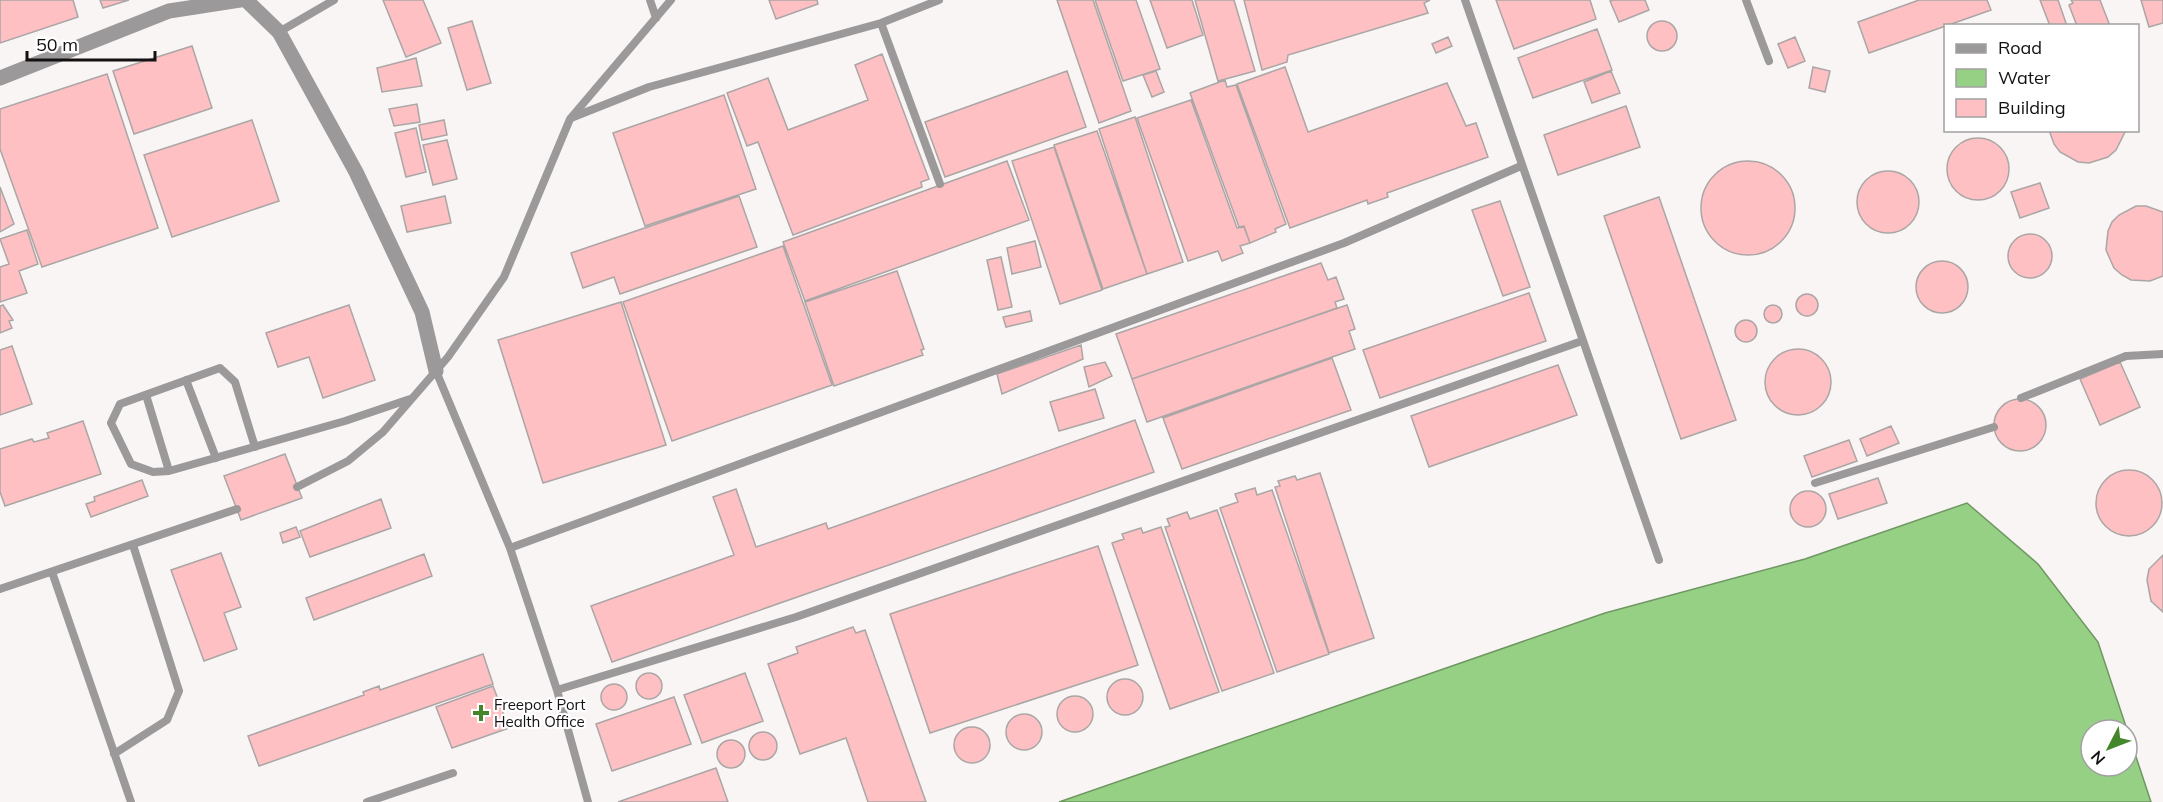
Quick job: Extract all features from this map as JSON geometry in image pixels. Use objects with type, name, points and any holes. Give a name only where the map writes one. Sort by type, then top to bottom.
[{"type":"street","points":[[0,78],[169,11],[240,0]]},
{"type":"street","points":[[246,0],[279,32],[356,172],[422,312],[436,371]]},
{"type":"lane","points":[[279,32],[334,0]]},
{"type":"lane","points":[[650,0],[656,18]]},
{"type":"lane","points":[[297,487],[348,461],[383,432],[436,371],[504,277],[570,119],[671,0]]},
{"type":"lane","points":[[570,119],[649,87],[880,23],[939,0]]},
{"type":"lane","points":[[1465,0],[1659,560]]},
{"type":"lane","points":[[1746,0],[1769,60]]},
{"type":"lane","points":[[880,23],[940,183]]},
{"type":"lane","points":[[510,548],[1344,243],[1521,166]]},
{"type":"lane","points":[[557,690],[796,617],[1582,341]]},
{"type":"lane","points":[[2021,398],[2126,356],[2163,354]]},
{"type":"lane","points":[[255,447],[235,382],[220,368],[120,404],[111,423],[131,464],[153,472],[170,471],[255,447],[412,399]]},
{"type":"lane","points":[[436,371],[510,548],[557,690],[588,802]]},
{"type":"lane","points":[[186,380],[216,458]]},
{"type":"lane","points":[[146,395],[170,471]]},
{"type":"lane","points":[[1815,483],[1994,427]]},
{"type":"lane","points":[[0,589],[237,509]]},
{"type":"lane","points":[[114,754],[167,720],[179,691],[133,545]]},
{"type":"lane","points":[[52,572],[131,802]]},
{"type":"lane","points":[[367,802],[453,773]]},
{"type":"water","points":[[1967,503],[2038,564],[2098,642],[2123,718],[2079,718],[2079,778],[2139,778],[2139,766],[2151,802],[1059,802],[1605,613],[1805,559]]},
{"type":"building","points":[[0,0],[73,0],[78,17],[0,43]]},
{"type":"building","points":[[100,0],[129,0],[103,8]]},
{"type":"building","points":[[383,0],[423,0],[441,43],[406,57]]},
{"type":"building","points":[[769,0],[817,0],[818,4],[776,19]]},
{"type":"building","points":[[1057,0],[1093,0],[1131,111],[1099,123]]},
{"type":"building","points":[[1095,0],[1136,0],[1160,69],[1123,81]]},
{"type":"building","points":[[1150,0],[1192,0],[1203,35],[1167,48]]},
{"type":"building","points":[[1195,0],[1234,0],[1255,71],[1218,81]]},
{"type":"building","points":[[1244,0],[1430,0],[1424,3],[1428,13],[1288,55],[1287,62],[1262,70]]},
{"type":"building","points":[[1496,0],[1590,0],[1596,19],[1514,49]]},
{"type":"building","points":[[1645,0],[1649,10],[1619,22],[1610,1]]},
{"type":"building","points":[[1919,0],[1987,0],[1991,10],[1951,24],[1944,24],[1944,27],[1869,53],[1858,22]]},
{"type":"building","points":[[2040,0],[2058,0],[2066,24],[2049,24]]},
{"type":"building","points":[[2071,0],[2100,0],[2109,24],[2076,24],[2069,5],[2073,3]]},
{"type":"building","points":[[2141,0],[2163,0],[2163,23],[2149,27]]},
{"type":"building","points":[[472,21],[491,83],[467,90],[448,28]]},
{"type":"building","points":[[1662,21],[1673,25],[1677,36],[1673,47],[1662,51],[1651,47],[1647,36],[1651,25]]},
{"type":"building","points":[[1597,29],[1612,70],[1533,98],[1518,58]]},
{"type":"building","points":[[1448,37],[1452,46],[1436,53],[1432,44]]},
{"type":"building","points":[[1795,37],[1805,61],[1788,68],[1778,44]]},
{"type":"building","points":[[192,46],[212,108],[134,134],[113,71]]},
{"type":"building","points":[[882,54],[929,179],[921,182],[922,187],[793,235],[758,142],[747,146],[727,93],[768,78],[788,130],[868,100],[855,65]]},
{"type":"building","points":[[416,58],[422,86],[382,92],[377,68]]},
{"type":"building","points":[[1285,67],[1308,132],[1447,83],[1466,126],[1476,123],[1488,157],[1387,193],[1388,197],[1368,204],[1367,200],[1290,228],[1237,84]]},
{"type":"building","points":[[1813,67],[1830,71],[1825,92],[1809,88]]},
{"type":"building","points":[[1067,71],[1086,127],[945,177],[925,122]]},
{"type":"building","points":[[1156,71],[1164,92],[1152,97],[1143,75]]},
{"type":"building","points":[[1611,71],[1620,93],[1592,103],[1584,82]]},
{"type":"building","points":[[107,74],[158,228],[42,267],[0,149],[0,109]]},
{"type":"building","points":[[1225,80],[1227,87],[1236,85],[1286,224],[1275,229],[1276,232],[1250,243],[1244,226],[1239,227],[1190,93]]},
{"type":"building","points":[[724,95],[756,189],[645,226],[613,133]]},
{"type":"building","points":[[1191,100],[1237,228],[1244,227],[1250,243],[1240,246],[1243,253],[1222,261],[1218,251],[1188,261],[1137,118]]},
{"type":"building","points":[[417,104],[420,122],[394,126],[389,109]]},
{"type":"building","points":[[1626,106],[1640,147],[1558,175],[1544,135]]},
{"type":"building","points":[[1135,117],[1183,262],[1147,274],[1099,129]]},
{"type":"building","points":[[252,120],[279,201],[172,237],[144,155]]},
{"type":"building","points":[[444,120],[447,135],[422,140],[419,125]]},
{"type":"building","points":[[416,128],[426,172],[406,177],[395,133]]},
{"type":"building","points":[[1097,131],[1147,274],[1103,289],[1054,145]]},
{"type":"building","points":[[2050,132],[2125,132],[2116,150],[2108,157],[2089,163],[2078,162],[2060,152]]},
{"type":"building","points":[[1978,138],[1995,143],[2000,147],[2004,152],[2009,169],[2004,186],[2000,191],[1995,195],[1978,200],[1961,195],[1956,191],[1952,186],[1947,169],[1952,152],[1956,147],[1961,143]]},
{"type":"building","points":[[447,140],[457,179],[433,185],[423,145]]},
{"type":"building","points":[[1054,147],[1102,290],[1060,304],[1012,161]]},
{"type":"building","points":[[1007,161],[1029,220],[805,301],[783,242]]},
{"type":"building","points":[[1748,161],[1766,165],[1781,175],[1791,190],[1795,208],[1791,226],[1781,241],[1766,251],[1748,255],[1730,251],[1715,241],[1705,226],[1701,208],[1705,190],[1715,175],[1730,165]]},
{"type":"building","points":[[1888,171],[1910,180],[1919,202],[1910,224],[1888,233],[1866,224],[1857,202],[1866,180]]},
{"type":"building","points":[[2040,183],[2049,208],[2020,218],[2011,192]]},
{"type":"building","points":[[0,187],[14,224],[0,232]]},
{"type":"building","points":[[445,196],[451,223],[407,232],[401,206]]},
{"type":"building","points":[[739,196],[757,247],[620,294],[614,277],[583,288],[571,253]]},
{"type":"building","points":[[1659,197],[1736,420],[1681,439],[1604,216]]},
{"type":"building","points":[[1500,201],[1530,287],[1503,296],[1472,210]]},
{"type":"building","points":[[2136,206],[2146,206],[2163,212],[2163,276],[2150,281],[2131,280],[2122,275],[2114,268],[2106,250],[2108,231],[2112,222],[2119,215]]},
{"type":"building","points":[[27,230],[38,264],[19,271],[27,293],[0,302],[0,267],[9,264],[0,239]]},
{"type":"building","points":[[2030,234],[2039,235],[2046,240],[2051,247],[2051,265],[2046,272],[2039,277],[2030,278],[2021,277],[2014,272],[2009,265],[2008,256],[2009,247],[2014,240],[2021,235]]},
{"type":"building","points":[[1035,241],[1041,267],[1012,274],[1007,248]]},
{"type":"building","points":[[783,246],[832,385],[672,441],[623,302]]},
{"type":"building","points":[[1001,257],[1012,307],[998,310],[987,260]]},
{"type":"building","points":[[1937,261],[1947,261],[1956,265],[1964,273],[1968,287],[1964,301],[1956,309],[1947,313],[1937,313],[1928,309],[1920,301],[1916,292],[1916,282],[1920,273],[1928,265]]},
{"type":"building","points":[[1321,263],[1328,280],[1336,277],[1344,299],[1335,302],[1337,308],[1132,379],[1116,334]]},
{"type":"building","points":[[897,271],[924,349],[921,350],[923,355],[834,386],[805,302]]},
{"type":"building","points":[[1529,293],[1546,341],[1380,398],[1363,350]]},
{"type":"building","points":[[1807,294],[1815,297],[1818,305],[1815,313],[1807,316],[1799,313],[1796,305],[1799,297]]},
{"type":"building","points":[[621,302],[666,445],[543,483],[498,340]]},
{"type":"building","points":[[3,305],[13,320],[9,321],[12,328],[0,333],[0,306]]},
{"type":"building","points":[[349,305],[375,380],[323,398],[309,357],[278,367],[266,333]]},
{"type":"building","points":[[1347,305],[1355,329],[1349,331],[1355,349],[1147,422],[1132,379]]},
{"type":"building","points":[[1769,305],[1777,305],[1782,310],[1780,321],[1769,323],[1764,318],[1764,310]]},
{"type":"building","points":[[1030,311],[1032,321],[1006,327],[1003,317]]},
{"type":"building","points":[[1746,320],[1754,323],[1757,331],[1754,339],[1746,342],[1738,339],[1735,331],[1738,323]]},
{"type":"building","points":[[1081,345],[1083,359],[1002,394],[997,374]]},
{"type":"building","points":[[12,346],[32,404],[0,415],[0,350]]},
{"type":"building","points":[[1798,349],[1811,352],[1821,359],[1828,369],[1831,382],[1828,395],[1821,405],[1811,412],[1798,415],[1785,412],[1775,405],[1768,395],[1765,382],[1768,369],[1775,359],[1785,352]]},
{"type":"building","points":[[1332,358],[1351,410],[1182,469],[1163,418]]},
{"type":"building","points":[[1105,362],[1112,376],[1089,387],[1084,367]]},
{"type":"building","points":[[2120,362],[2140,407],[2100,425],[2080,379]]},
{"type":"building","points":[[1558,365],[1577,415],[1429,467],[1411,416]]},
{"type":"building","points":[[1095,389],[1104,418],[1059,431],[1050,402]]},
{"type":"building","points":[[2015,399],[2025,399],[2034,403],[2042,411],[2046,425],[2042,439],[2034,447],[2025,451],[2015,451],[2006,447],[1998,439],[1994,430],[1994,420],[1998,411],[2006,403]]},
{"type":"building","points":[[1135,420],[1154,472],[612,662],[591,606],[734,555],[713,497],[736,489],[756,547],[826,523],[828,529]]},
{"type":"building","points":[[83,421],[101,474],[5,506],[0,492],[0,449],[32,439],[34,442],[49,438],[47,433]]},
{"type":"building","points":[[1891,426],[1899,443],[1867,456],[1860,439]]},
{"type":"building","points":[[1849,440],[1857,461],[1812,477],[1804,456]]},
{"type":"building","points":[[285,454],[302,498],[241,520],[224,476]]},
{"type":"building","points":[[2122,470],[2136,470],[2148,475],[2157,484],[2162,503],[2160,516],[2153,527],[2136,536],[2122,536],[2110,531],[2101,522],[2096,510],[2096,496],[2101,484],[2110,475]]},
{"type":"building","points":[[1320,473],[1374,638],[1329,653],[1275,487],[1280,486],[1278,481],[1295,476],[1297,480]]},
{"type":"building","points":[[1878,478],[1887,503],[1838,519],[1829,494]]},
{"type":"building","points":[[142,480],[148,496],[91,517],[86,504],[95,501],[94,497]]},
{"type":"building","points":[[1255,488],[1257,495],[1272,490],[1329,654],[1277,672],[1220,508],[1238,502],[1235,494]]},
{"type":"building","points":[[1808,491],[1820,497],[1826,509],[1820,521],[1808,527],[1796,521],[1790,509],[1796,497]]},
{"type":"building","points":[[381,499],[391,528],[310,557],[300,531]]},
{"type":"building","points":[[1217,510],[1274,673],[1222,691],[1165,527],[1170,526],[1167,519],[1187,512],[1190,519]]},
{"type":"building","points":[[296,527],[300,537],[283,543],[280,533]]},
{"type":"building","points":[[1161,527],[1219,692],[1170,709],[1112,543],[1124,539],[1122,534],[1141,528],[1143,533]]},
{"type":"building","points":[[1098,546],[1138,665],[930,733],[890,614]]},
{"type":"building","points":[[221,553],[241,607],[224,613],[237,649],[204,661],[171,570]]},
{"type":"building","points":[[424,554],[432,576],[314,620],[306,598]]},
{"type":"building","points":[[2163,555],[2163,612],[2151,601],[2147,580],[2149,569]]},
{"type":"building","points":[[853,627],[856,633],[865,630],[926,802],[868,802],[846,738],[800,754],[768,664],[798,653],[796,647]]},
{"type":"building","points":[[483,654],[493,684],[259,766],[248,736],[364,695],[363,692],[379,686],[380,690]]},
{"type":"building","points":[[649,673],[658,677],[662,686],[658,695],[649,699],[640,695],[636,686],[640,677]]},
{"type":"building","points":[[745,673],[763,721],[702,743],[684,695]]},
{"type":"building","points":[[1125,679],[1138,684],[1143,697],[1138,710],[1125,715],[1112,710],[1107,697],[1112,684]]},
{"type":"building","points":[[614,684],[623,688],[627,697],[623,706],[614,710],[605,706],[601,697],[605,688]]},
{"type":"building","name":"Freeport Port Health Office","points":[[493,686],[509,728],[452,748],[436,707]]},
{"type":"building","points":[[1075,696],[1088,701],[1093,714],[1088,727],[1075,732],[1062,727],[1057,714],[1062,701]]},
{"type":"building","points":[[674,697],[691,744],[612,771],[596,724]]},
{"type":"building","points":[[1024,714],[1037,719],[1042,732],[1037,745],[1024,750],[1011,745],[1006,732],[1011,719]]},
{"type":"building","points":[[972,727],[985,732],[990,745],[985,758],[972,763],[959,758],[954,745],[959,732]]},
{"type":"building","points":[[763,732],[773,736],[777,746],[773,756],[763,760],[753,756],[749,746],[753,736]]},
{"type":"building","points":[[731,740],[741,744],[745,754],[741,764],[731,768],[721,764],[717,754],[721,744]]},
{"type":"building","points":[[716,768],[728,802],[618,802]]},
{"type":"place","name":"Freeport Port Health Office","points":[[481,713]]}]
